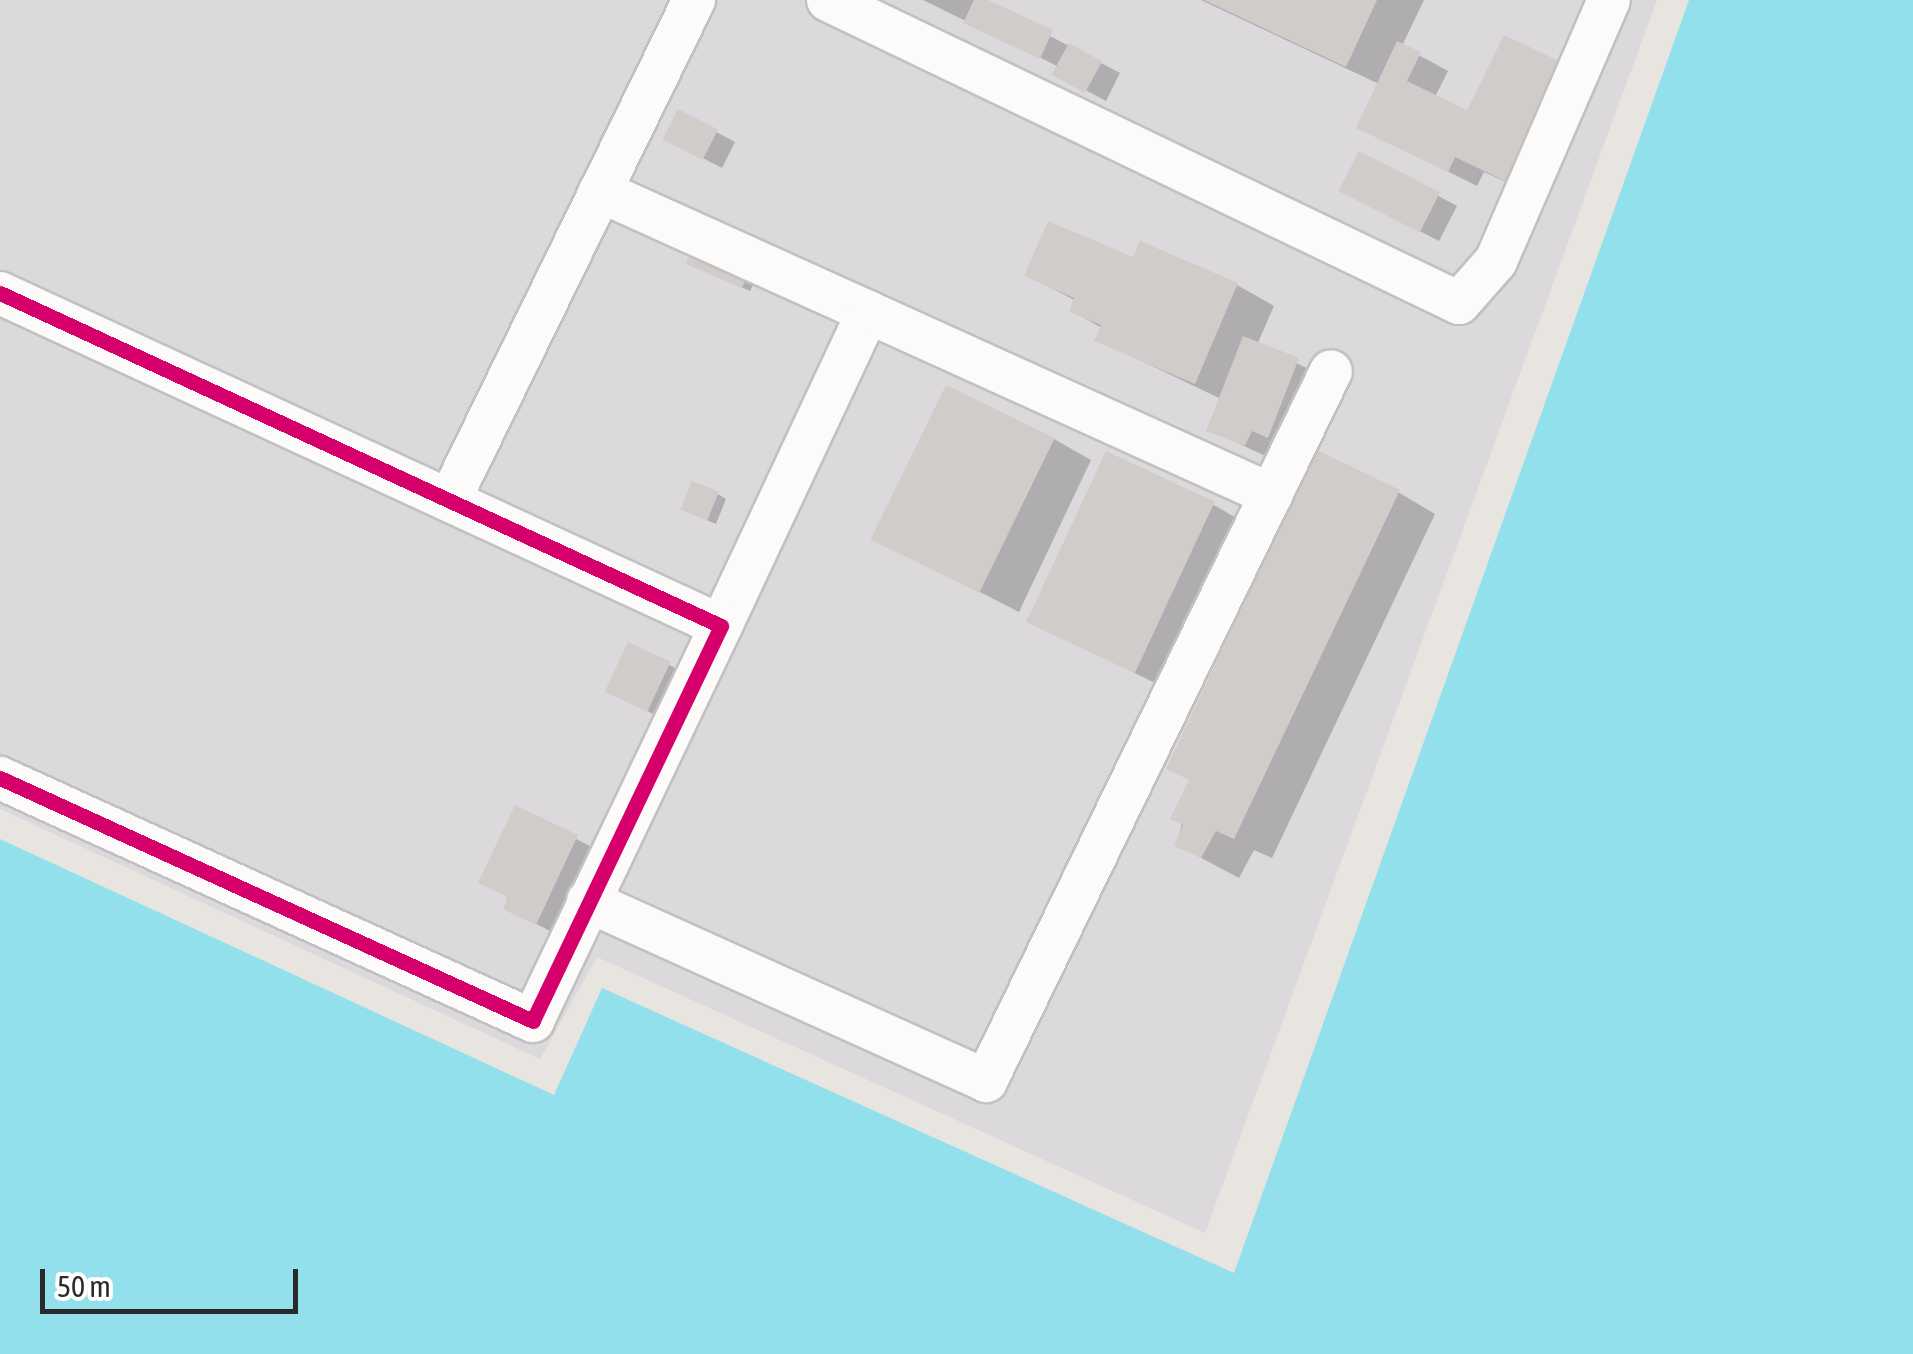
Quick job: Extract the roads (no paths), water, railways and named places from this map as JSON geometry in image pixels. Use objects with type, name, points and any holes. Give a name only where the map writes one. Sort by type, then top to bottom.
[{"type":"street","points":[[451,496],[694,0]]},
{"type":"street","points":[[828,0],[1459,302],[1496,261],[1609,0]]},
{"type":"street","points":[[600,191],[1271,495]]},
{"type":"street","points":[[0,293],[451,496],[721,626]]},
{"type":"street","points":[[0,778],[533,1021],[868,312]]},
{"type":"street","points":[[588,901],[986,1081],[1330,371]]},
{"type":"water","points":[[1689,0],[1913,0],[1913,1354],[0,1354],[0,839],[554,1095],[602,988],[1234,1273]]}]
